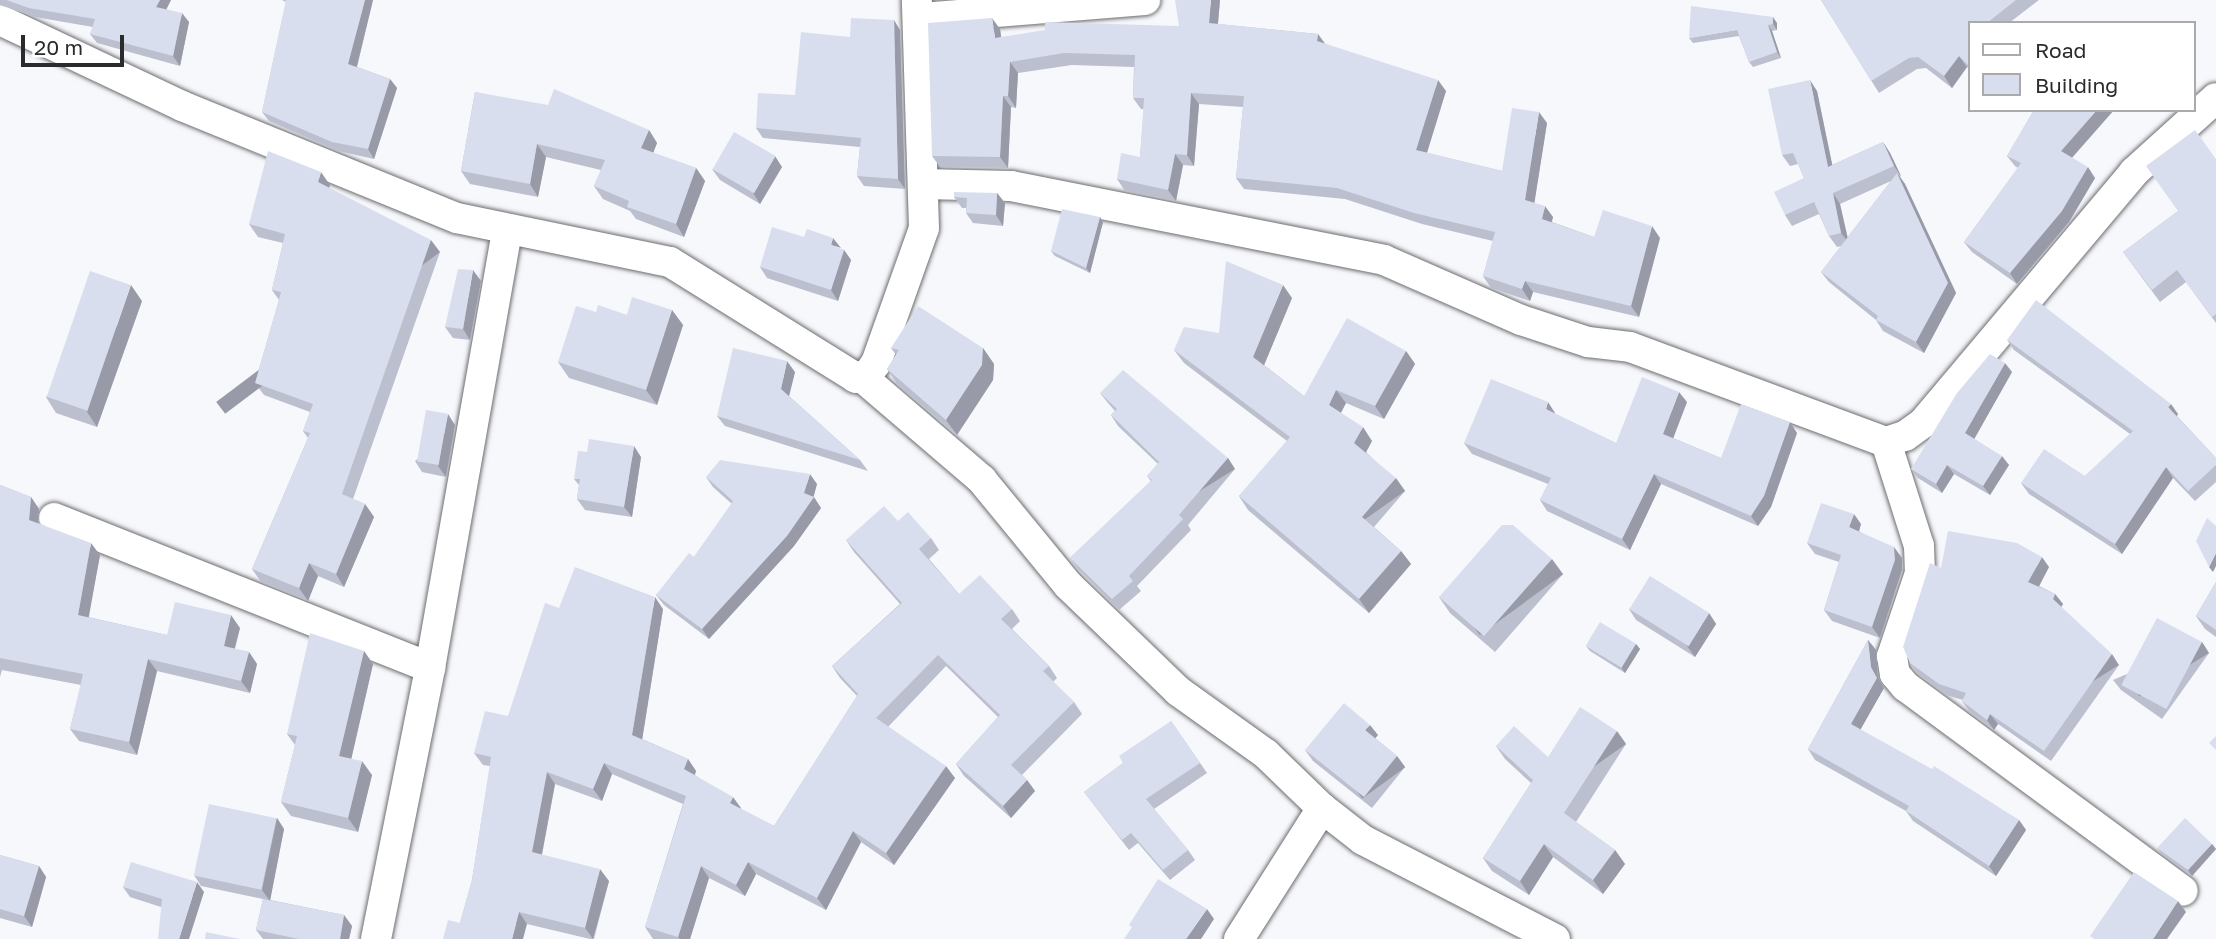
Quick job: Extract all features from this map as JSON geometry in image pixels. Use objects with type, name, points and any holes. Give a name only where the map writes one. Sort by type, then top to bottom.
[{"type":"street","points":[[0,20],[182,106],[457,218],[506,232],[537,232],[670,262],[856,378],[862,377],[876,363],[920,251],[923,184],[919,9],[1145,0]]},
{"type":"street","points":[[923,184],[1010,186],[1384,260],[1521,320],[1588,342],[1630,347],[1886,442],[1905,436],[1923,423],[2134,172],[2216,98]]},
{"type":"street","points":[[376,939],[430,668],[506,232]]},
{"type":"street","points":[[862,377],[982,480],[1068,585],[1178,691],[1266,754],[1322,808],[1363,840],[1555,939]]},
{"type":"street","points":[[1886,442],[1919,546],[1920,573],[1892,656],[1895,674],[1905,686],[2183,891]]},
{"type":"street","points":[[54,519],[430,668]]},
{"type":"street","points":[[1239,939],[1322,808]]},
{"type":"building","points":[[6,0],[160,0],[156,7],[182,13],[173,56],[90,34],[95,19],[29,8]]},
{"type":"building","points":[[286,0],[365,0],[348,64],[390,79],[368,149],[332,142],[262,112]]},
{"type":"building","points":[[1175,0],[1211,0],[1209,23],[1318,34],[1317,41],[1438,80],[1416,150],[1502,171],[1512,108],[1539,112],[1525,200],[1545,206],[1542,219],[1594,237],[1603,210],[1652,226],[1631,306],[1525,281],[1522,289],[1483,276],[1495,232],[1414,213],[1337,188],[1236,178],[1244,96],[1191,93],[1187,155],[1175,154],[1168,190],[1117,179],[1121,153],[1140,157],[1144,98],[1133,98],[1135,55],[1064,53],[1010,62],[1008,96],[1003,96],[1000,157],[932,156],[928,23],[992,18],[995,38],[1045,30],[1045,22],[1179,26]]},
{"type":"building","points":[[1821,0],[2016,0],[1990,21],[1968,21],[1968,65],[1959,56],[1944,76],[1918,57],[1909,58],[1871,81]]},
{"type":"building","points":[[1691,6],[1773,17],[1773,24],[1768,25],[1777,52],[1749,62],[1737,30],[1689,38]]},
{"type":"building","points":[[851,18],[894,20],[898,179],[857,176],[861,138],[756,128],[758,93],[795,95],[801,32],[850,37]]},
{"type":"building","points":[[1810,80],[1828,167],[1883,142],[1894,166],[1833,193],[1841,233],[1829,236],[1814,202],[1785,215],[1774,192],[1804,178],[1793,153],[1782,155],[1768,89]]},
{"type":"building","points":[[554,89],[649,130],[641,148],[696,168],[676,224],[627,207],[629,201],[594,186],[605,160],[537,144],[530,184],[461,171],[475,92],[548,105]]},
{"type":"building","points":[[2033,112],[2095,112],[2061,151],[2088,167],[2062,211],[2010,273],[1964,242],[2021,163],[2007,156]]},
{"type":"building","points":[[2195,130],[2216,159],[2216,314],[2212,317],[2177,270],[2152,290],[2123,252],[2178,211],[2146,166]]},
{"type":"building","points":[[734,132],[776,156],[754,193],[712,169]]},
{"type":"building","points":[[268,151],[321,172],[318,182],[431,240],[342,494],[365,504],[336,574],[309,563],[299,588],[252,569],[310,433],[303,431],[313,404],[255,383],[281,292],[272,290],[285,234],[249,224]]},
{"type":"building","points":[[1897,173],[1948,283],[1916,342],[1876,320],[1878,316],[1821,272]]},
{"type":"building","points":[[954,192],[997,193],[996,215],[966,213],[967,198],[954,197]]},
{"type":"building","points":[[1062,209],[1100,217],[1086,268],[1051,251]]},
{"type":"building","points":[[772,227],[804,237],[807,229],[833,238],[831,245],[844,250],[831,290],[760,267]]},
{"type":"building","points":[[1226,261],[1283,285],[1253,357],[1304,396],[1347,318],[1406,351],[1375,406],[1336,390],[1329,405],[1363,427],[1354,443],[1396,478],[1362,517],[1401,551],[1359,599],[1239,496],[1290,437],[1174,350],[1184,327],[1219,333]]},
{"type":"building","points":[[458,269],[473,270],[463,329],[445,327]]},
{"type":"building","points":[[90,271],[131,285],[87,411],[47,397]]},
{"type":"building","points":[[632,297],[672,310],[646,390],[558,362],[576,306],[596,312],[598,305],[627,315]]},
{"type":"building","points":[[2036,300],[2171,404],[2168,407],[2216,458],[2216,465],[2188,491],[2166,467],[2115,544],[2021,483],[2044,449],[2085,476],[2133,431],[2007,340]]},
{"type":"building","points":[[918,306],[983,348],[982,365],[946,420],[887,369],[899,350],[891,348]]},
{"type":"building","points":[[733,348],[787,361],[781,389],[860,460],[717,416]]},
{"type":"building","points":[[1990,354],[2005,363],[1965,433],[2002,456],[1983,486],[1947,465],[1936,484],[1911,469],[1957,393]]},
{"type":"building","points":[[1123,370],[1228,458],[1179,515],[1183,519],[1129,576],[1133,581],[1112,599],[1070,558],[1152,480],[1147,476],[1159,462],[1111,415],[1117,409],[1100,393]]},
{"type":"building","points":[[1642,377],[1679,392],[1663,434],[1721,458],[1741,404],[1790,422],[1764,496],[1751,516],[1654,474],[1622,539],[1540,500],[1551,478],[1464,443],[1491,379],[1548,402],[1546,409],[1616,443]]},
{"type":"building","points":[[426,410],[448,414],[439,465],[417,461]]},
{"type":"building","points":[[589,439],[634,446],[624,507],[577,499],[580,479],[574,479],[578,451],[587,452]]},
{"type":"building","points":[[720,460],[810,474],[804,493],[814,497],[787,536],[702,629],[656,595],[689,553],[694,557],[733,501],[706,477]]},
{"type":"building","points":[[0,485],[31,497],[29,520],[91,543],[78,615],[167,635],[175,602],[231,615],[224,646],[249,652],[241,681],[148,659],[129,742],[70,729],[83,674],[0,658]]},
{"type":"building","points":[[1821,503],[1854,514],[1849,527],[1894,547],[1895,560],[1872,627],[1824,610],[1841,555],[1807,543]]},
{"type":"building","points":[[884,506],[898,521],[908,512],[931,538],[919,549],[959,594],[980,575],[1012,609],[1001,619],[1049,666],[1043,671],[1074,702],[1011,765],[1027,780],[1003,806],[956,764],[1000,715],[938,655],[876,718],[946,766],[886,853],[853,831],[817,898],[748,862],[736,885],[701,866],[678,937],[645,927],[686,796],[604,763],[593,789],[547,772],[532,852],[600,869],[585,928],[519,912],[512,939],[443,939],[448,920],[460,923],[472,880],[491,757],[474,753],[485,711],[508,716],[545,603],[559,608],[575,567],[655,597],[632,735],[688,759],[684,769],[733,797],[730,803],[774,826],[858,694],[832,666],[902,603],[846,540]]},
{"type":"building","points":[[2207,518],[2216,526],[2216,553],[2209,567],[2196,541]]},
{"type":"building","points":[[1502,525],[1513,525],[1552,559],[1484,636],[1439,597]]},
{"type":"building","points":[[1948,531],[2017,543],[2042,557],[2028,582],[2055,594],[2053,599],[2112,654],[2044,751],[1990,714],[1987,720],[1962,701],[1966,693],[1939,684],[1910,663],[1903,647],[1930,563],[1941,568]]},
{"type":"building","points":[[1650,576],[1709,613],[1689,646],[1629,609]]},
{"type":"building","points":[[2216,582],[2216,630],[2196,616]]},
{"type":"building","points":[[2157,618],[2202,642],[2166,709],[2121,685]]},
{"type":"building","points":[[1600,622],[1636,644],[1622,668],[1586,646]]},
{"type":"building","points":[[310,633],[364,651],[339,756],[362,761],[348,818],[281,802],[297,736],[287,734]]},
{"type":"building","points":[[1868,640],[1871,667],[1877,678],[1851,724],[1932,769],[1934,766],[2019,820],[1989,866],[1906,811],[1909,806],[1808,749]]},
{"type":"building","points":[[1344,703],[1370,725],[1365,730],[1397,756],[1364,797],[1305,750]]},
{"type":"building","points":[[1580,707],[1617,731],[1564,813],[1615,850],[1593,880],[1544,844],[1520,881],[1483,858],[1533,780],[1496,746],[1514,726],[1548,757]]},
{"type":"building","points":[[1171,721],[1200,763],[1146,799],[1188,850],[1163,870],[1131,833],[1122,840],[1084,792],[1123,763],[1119,756]]},
{"type":"building","points":[[2216,736],[2216,750],[2209,743]]},
{"type":"building","points":[[209,804],[276,818],[261,890],[194,875]]},
{"type":"building","points":[[2185,818],[2212,844],[2188,870],[2157,848]]},
{"type":"building","points":[[0,855],[39,866],[24,916],[0,909]]},
{"type":"building","points":[[131,862],[197,882],[179,939],[158,939],[162,899],[123,887]]},
{"type":"building","points":[[2134,872],[2178,901],[2153,939],[2094,939],[2090,936]]},
{"type":"building","points":[[1158,879],[1207,909],[1186,939],[1124,939],[1132,927],[1129,925]]},
{"type":"building","points":[[263,899],[344,915],[340,939],[299,939],[256,930]]},
{"type":"building","points":[[206,932],[240,939],[205,939]]}]
